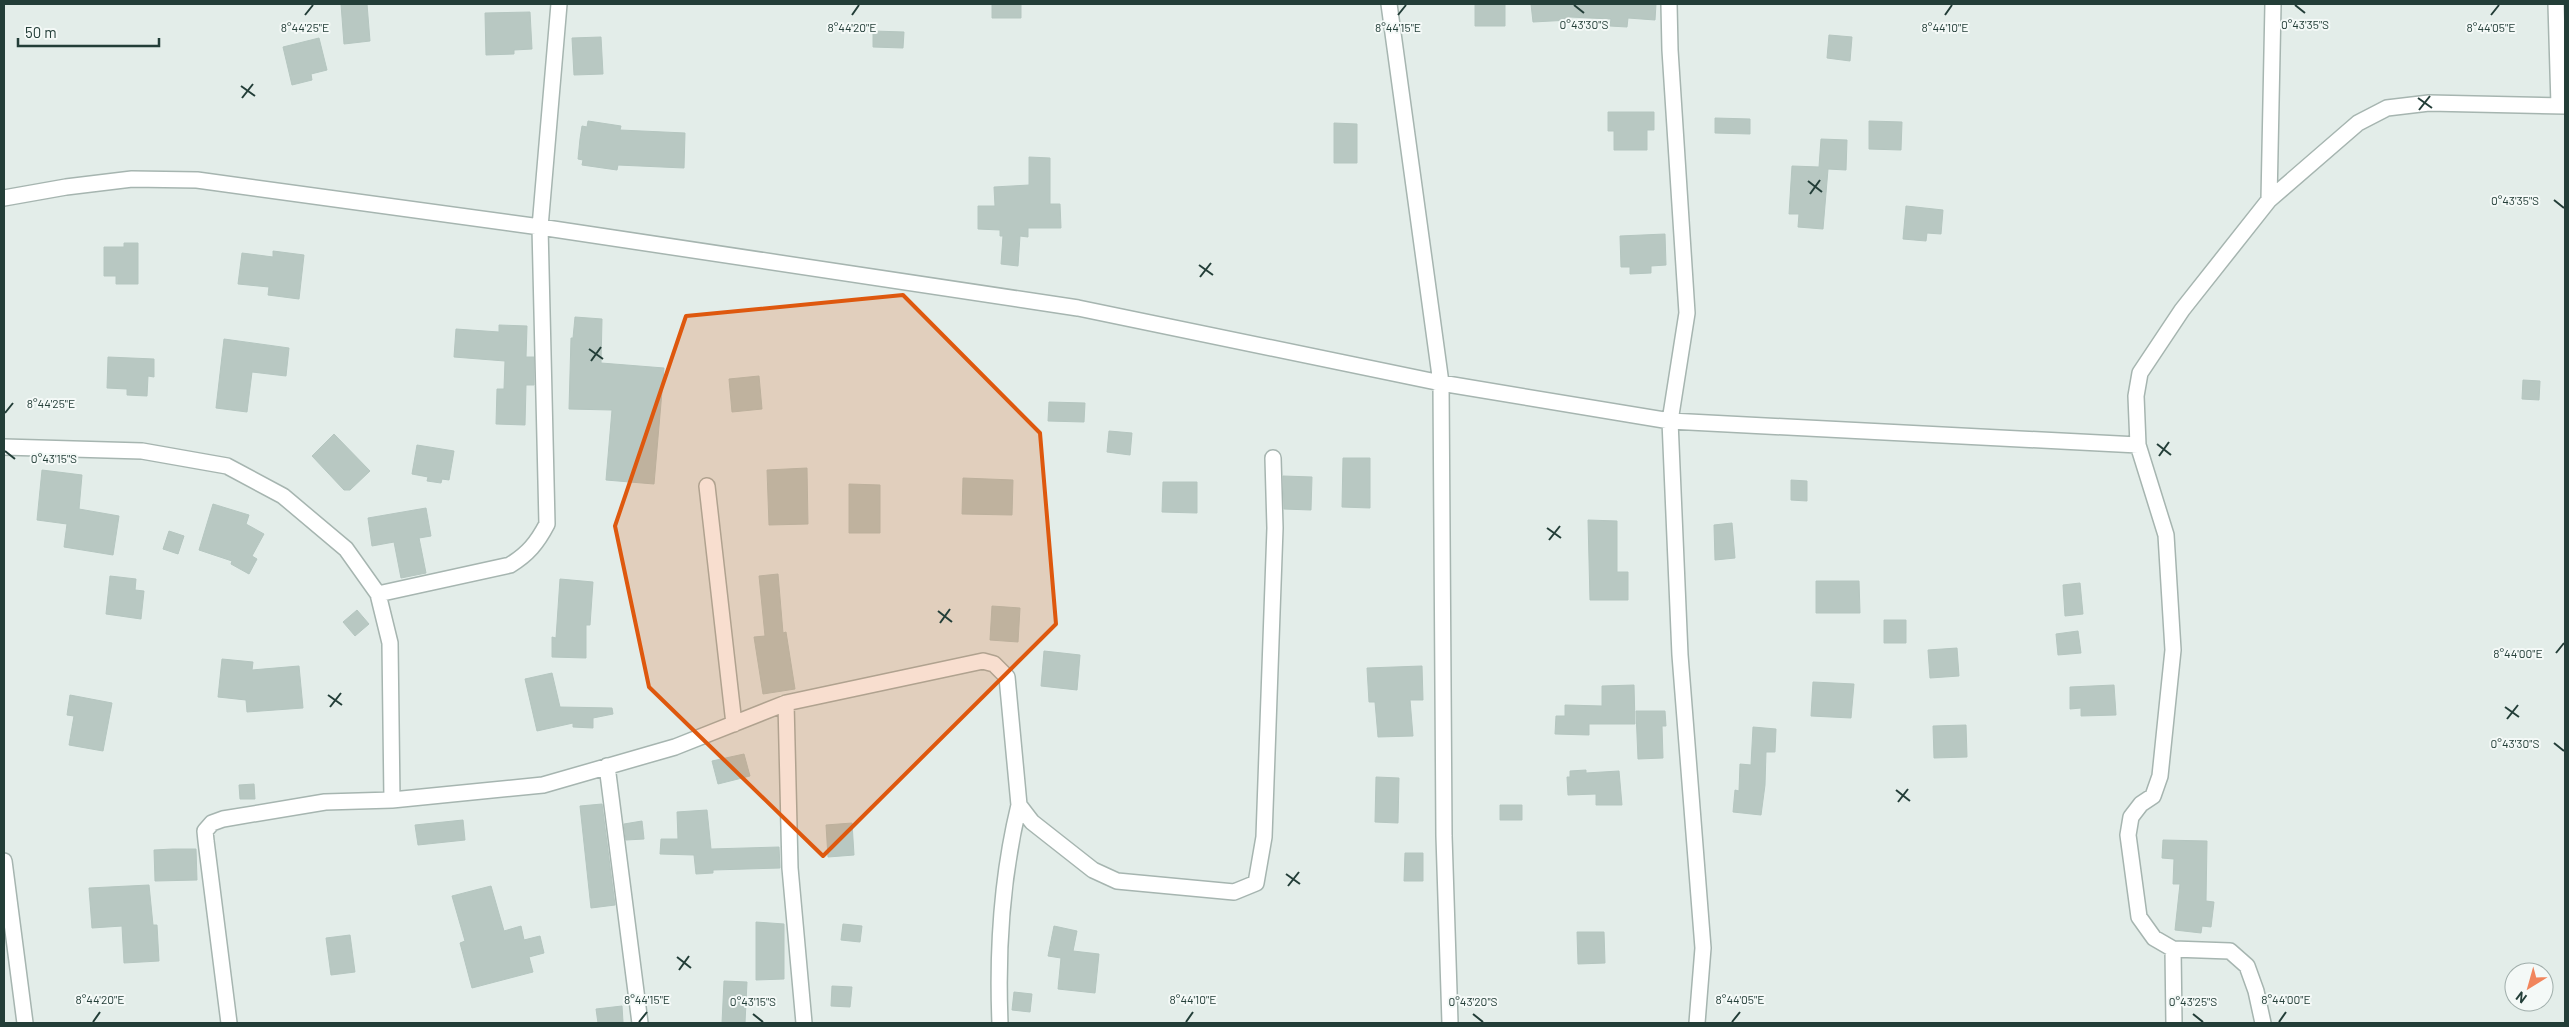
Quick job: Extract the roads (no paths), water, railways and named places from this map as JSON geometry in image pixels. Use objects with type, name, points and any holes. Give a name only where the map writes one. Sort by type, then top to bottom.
[{"type":"street","points":[[378,594],[510,565],[523,557],[537,542],[547,524],[540,227],[559,4]]},
{"type":"street","points":[[1389,4],[1441,382],[1444,836],[1450,1023]]},
{"type":"street","points":[[1669,4],[1670,50],[1687,313],[1670,421],[1680,655],[1703,948],[1697,1023]]},
{"type":"street","points":[[2269,200],[2273,4]]},
{"type":"street","points":[[2263,1023],[2256,991],[2247,966],[2230,951],[2173,949],[2154,938],[2139,917],[2128,835],[2131,817],[2141,804],[2153,796],[2160,776],[2173,650],[2166,535],[2138,445],[2136,396],[2140,373],[2182,310],[2269,200],[2358,123],[2387,108],[2429,103],[2562,105],[2556,4]]},
{"type":"street","points":[[4,198],[66,187],[132,179],[196,180],[540,227],[1078,308],[1441,382],[1670,421],[2138,445]]},
{"type":"street","points":[[4,447],[142,451],[228,466],[290,502],[346,550],[378,594],[390,643],[392,800]]},
{"type":"street","points":[[1019,805],[1032,822],[1093,870],[1118,881],[1234,892],[1256,883],[1264,837],[1276,528],[1273,458]]},
{"type":"street","points":[[707,486],[734,724]]},
{"type":"street","points":[[229,1023],[205,831],[212,823],[223,819],[316,804],[392,800],[543,785],[675,747],[786,703],[983,661],[994,664],[1007,677],[1019,805],[1010,843],[1003,918],[998,984],[1000,1023]]},
{"type":"street","points":[[786,703],[790,868],[804,1023]]},
{"type":"street","points":[[608,766],[640,1023]]},
{"type":"street","points":[[4,861],[25,1023]]},
{"type":"street","points":[[2173,949],[2174,1023]]}]
